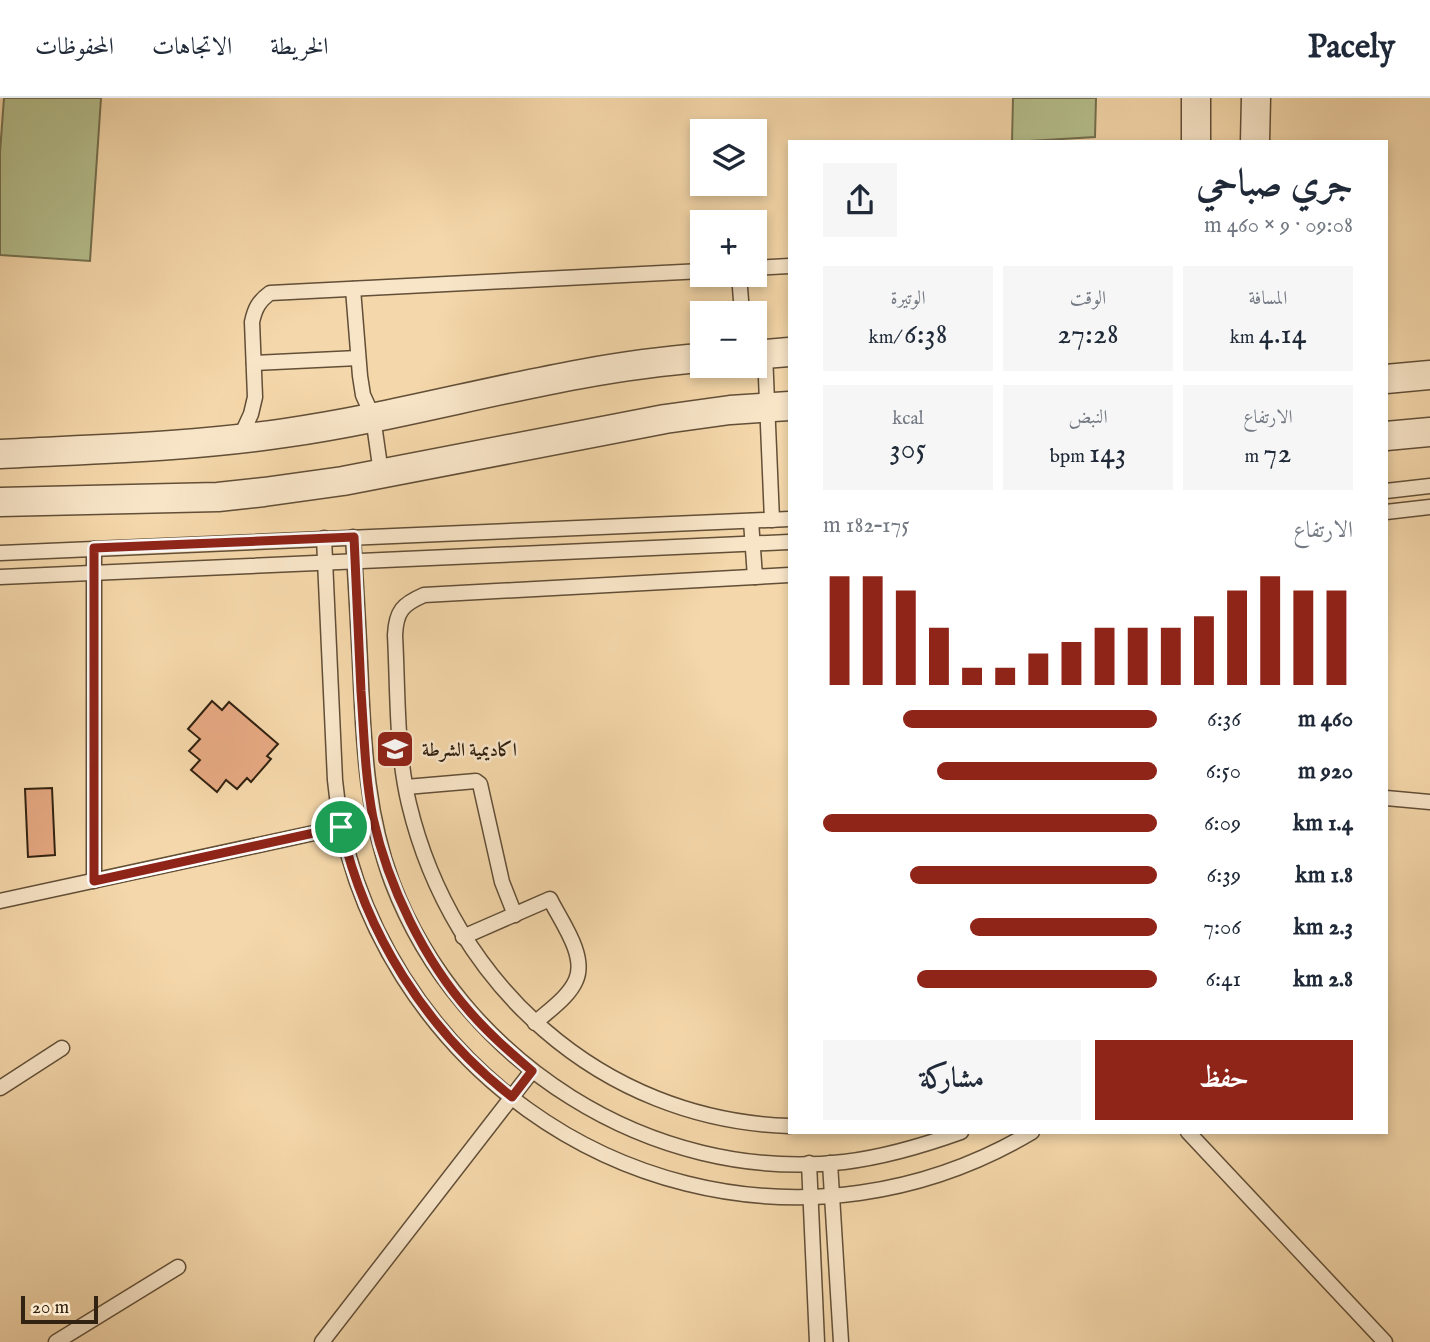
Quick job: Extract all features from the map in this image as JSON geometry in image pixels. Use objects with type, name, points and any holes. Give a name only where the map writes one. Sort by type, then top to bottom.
[{"type":"street","points":[[1196,98],[1196,140]]},
{"type":"street","points":[[1255,140],[1256,98]]},
{"type":"street","points":[[0,454],[99,449],[285,433],[602,371],[690,360]]},
{"type":"street","points":[[1388,379],[1430,375]]},
{"type":"street","points":[[0,502],[218,497],[330,483],[604,429],[730,410],[778,407]]},
{"type":"street","points":[[1388,436],[1430,432]]},
{"type":"lane","points":[[767,267],[788,266]]},
{"type":"lane","points":[[240,438],[255,397],[252,322],[254,311],[260,301],[270,293],[690,272]]},
{"type":"lane","points":[[353,289],[363,395],[373,417],[380,473]]},
{"type":"lane","points":[[769,354],[778,407],[772,520]]},
{"type":"lane","points":[[254,363],[358,358]]},
{"type":"lane","points":[[1388,491],[1430,486]]},
{"type":"lane","points":[[1388,512],[1430,508]]},
{"type":"lane","points":[[0,553],[788,519]]},
{"type":"lane","points":[[751,521],[755,577]]},
{"type":"lane","points":[[354,537],[365,753],[374,820],[392,881],[408,919],[468,1011],[501,1045],[576,1102],[651,1138],[703,1153],[746,1160],[830,1163],[877,1158],[917,1148],[956,1134]]},
{"type":"lane","points":[[324,538],[335,780],[341,827],[361,892],[377,931],[416,997],[488,1078],[565,1135],[653,1175],[748,1195],[810,1197],[887,1189],[941,1175],[976,1161],[1028,1134]]},
{"type":"lane","points":[[0,577],[788,542]]},
{"type":"lane","points":[[94,548],[94,881]]},
{"type":"lane","points":[[788,575],[424,594],[403,607],[396,635],[402,764],[421,845],[454,923],[509,997],[574,1055],[659,1100],[735,1120],[788,1126]]},
{"type":"lane","points":[[406,787],[476,781],[480,784],[502,882],[515,915]]},
{"type":"lane","points":[[1388,798],[1430,802]]},
{"type":"lane","points":[[0,901],[374,820]]},
{"type":"lane","points":[[463,937],[550,899],[576,951],[577,978],[535,1023]]},
{"type":"lane","points":[[0,1088],[62,1048]]},
{"type":"lane","points":[[322,1342],[532,1071]]},
{"type":"lane","points":[[1190,1134],[1385,1342]]},
{"type":"lane","points":[[830,1163],[841,1342]]},
{"type":"lane","points":[[809,1164],[817,1342]]},
{"type":"lane","points":[[56,1342],[178,1267]]},
{"type":"green space","points":[[4,98],[101,98],[90,261],[0,255],[0,152]]},
{"type":"green space","points":[[1013,98],[1096,98],[1095,137],[1012,140]]},
{"type":"building","points":[[212,701],[222,710],[229,702],[278,744],[267,756],[271,759],[251,782],[247,778],[237,789],[226,780],[217,792],[191,770],[200,760],[189,751],[200,739],[188,729]]},
{"type":"building","points":[[52,788],[55,855],[28,857],[25,789]]},
{"type":"place","name":"اكاديمية الشرطة","points":[[395,749]]},
{"type":"route","points":[[354,537],[365,753],[369,792],[380,842],[408,919],[437,967],[468,1011],[501,1045],[532,1071],[512,1097],[488,1078],[442,1030],[395,964],[377,931],[361,892],[341,827],[94,881],[94,548],[354,537]]}]
